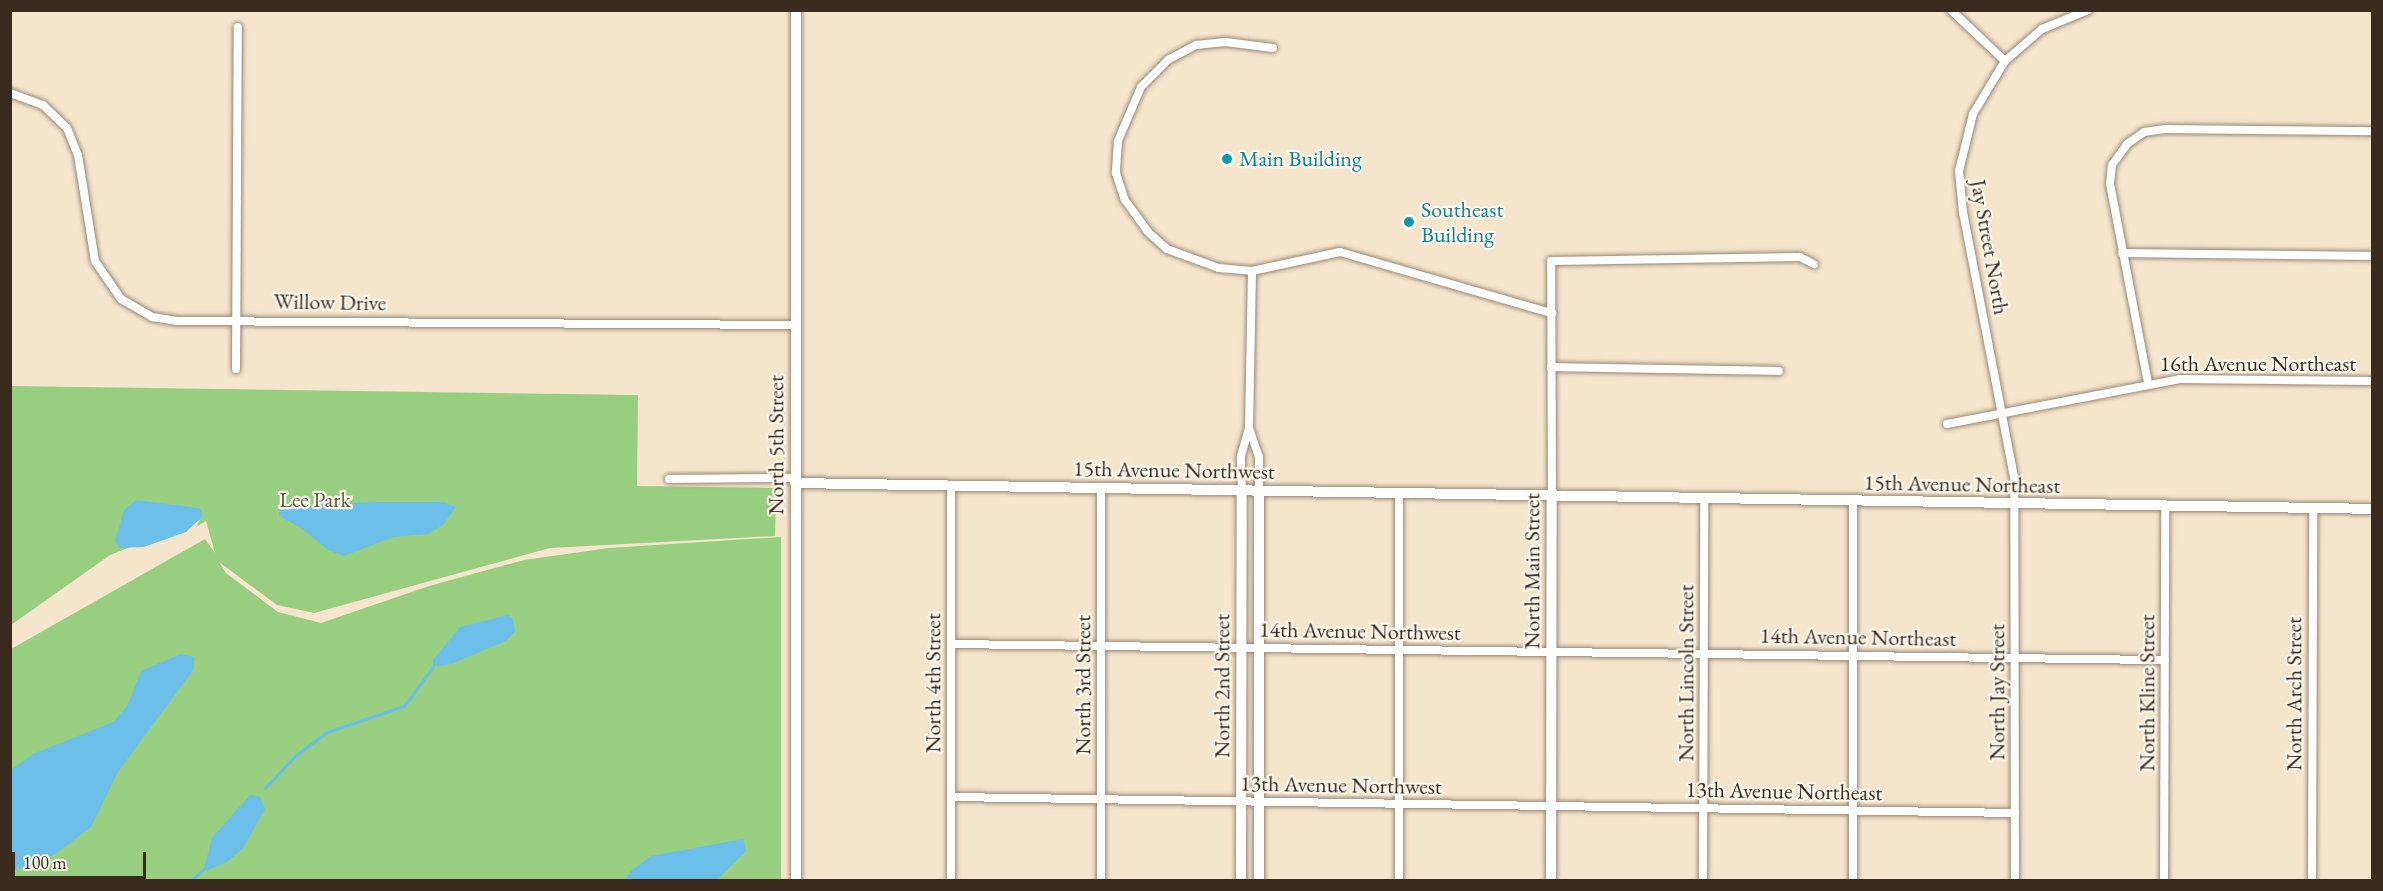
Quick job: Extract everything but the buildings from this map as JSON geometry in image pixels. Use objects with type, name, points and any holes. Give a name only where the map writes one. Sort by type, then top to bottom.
[{"type":"street","name":"North 5th Street","points":[[795,880],[796,10]]},
{"type":"street","points":[[1951,10],[2005,61]]},
{"type":"street","name":"Jay Street North","points":[[2015,504],[2003,413],[1959,183],[1963,144],[1972,114],[2005,61],[2042,29],[2088,10]]},
{"type":"street","points":[[236,369],[238,27]]},
{"type":"street","points":[[1273,48],[1211,42],[1168,60],[1141,87],[1132,101],[1115,157],[1116,173],[1125,201],[1148,232],[1167,249],[1193,261],[1252,271],[1340,252],[1552,313]]},
{"type":"street","name":"Willow Drive","points":[[10,93],[43,105],[57,115],[73,138],[95,261],[121,299],[152,317],[176,321],[796,326]]},
{"type":"street","points":[[2148,383],[2122,254],[2110,174],[2116,157],[2135,136],[2165,129],[2373,131]]},
{"type":"street","points":[[2122,254],[2373,256]]},
{"type":"street","name":"North Main Street","points":[[1551,880],[1551,261],[1800,257],[1814,264]]},
{"type":"street","points":[[1242,491],[1241,456],[1249,428],[1252,271]]},
{"type":"street","points":[[1551,367],[1779,371]]},
{"type":"street","name":"16th Avenue Northeast","points":[[2003,413],[2148,383],[2194,379],[2373,381]]},
{"type":"street","points":[[1947,423],[2003,413]]},
{"type":"street","points":[[1249,428],[1259,457],[1258,491]]},
{"type":"street","name":"15th Avenue Northwest","points":[[669,479],[1552,496]]},
{"type":"street","name":"North 4th Street","points":[[951,486],[951,880]]},
{"type":"street","name":"North 3rd Street","points":[[1101,489],[1101,880]]},
{"type":"street","name":"North 2nd Street","points":[[1241,880],[1242,491]]},
{"type":"street","name":"North 2nd Street","points":[[1258,491],[1259,880]]},
{"type":"street","points":[[1399,880],[1400,493]]},
{"type":"street","name":"15th Avenue Northeast","points":[[1552,496],[1704,501],[2373,509]]},
{"type":"street","name":"North Lincoln Street","points":[[1704,501],[1704,880]]},
{"type":"street","points":[[1853,502],[1853,880]]},
{"type":"street","name":"North Jay Street","points":[[2015,504],[2015,880]]},
{"type":"street","name":"North Kline Street","points":[[2164,880],[2165,506]]},
{"type":"street","name":"North Arch Street","points":[[2312,880],[2313,508]]},
{"type":"street","name":"14th Avenue Northwest","points":[[951,644],[1552,652]]},
{"type":"street","name":"14th Avenue Northeast","points":[[1552,652],[2165,660]]},
{"type":"street","name":"13th Avenue Northwest","points":[[951,797],[1551,807]]},
{"type":"street","name":"13th Avenue Northeast","points":[[1551,807],[1704,807],[2015,813]]},
{"type":"green space","name":"Lee Park","points":[[11,386],[638,395],[637,486],[776,488],[775,536],[550,548],[314,613],[277,605],[219,562],[226,573],[278,612],[321,623],[429,586],[524,560],[609,548],[781,537],[781,880],[11,880],[11,649],[205,539],[215,553],[206,521],[196,527],[200,520],[110,555],[11,625]]},
{"type":"water","points":[[136,500],[200,509],[203,516],[186,532],[144,547],[120,548],[115,541],[124,510]]},
{"type":"water","points":[[375,502],[443,502],[456,507],[443,525],[428,534],[393,537],[344,556],[328,550],[301,528],[279,516],[280,509],[286,507]]},
{"type":"water","points":[[508,615],[513,619],[515,631],[506,641],[451,664],[433,667],[433,660],[460,627]]},
{"type":"water","points":[[181,654],[194,657],[194,669],[118,772],[91,827],[54,855],[11,872],[11,770],[33,754],[113,722],[127,706],[141,671]]},
{"type":"water","points":[[250,795],[260,797],[265,809],[243,848],[227,862],[208,870],[204,869],[212,838]]},
{"type":"water","points":[[743,839],[746,851],[717,880],[625,880],[631,871],[651,856]]},
{"type":"waterway","points":[[265,788],[295,756],[327,732],[404,706],[433,667]]},
{"type":"waterway","points":[[191,880],[204,869]]},
{"type":"place","name":"Main Building","points":[[1227,159]]},
{"type":"place","name":"Southeast Building","points":[[1409,222]]}]
